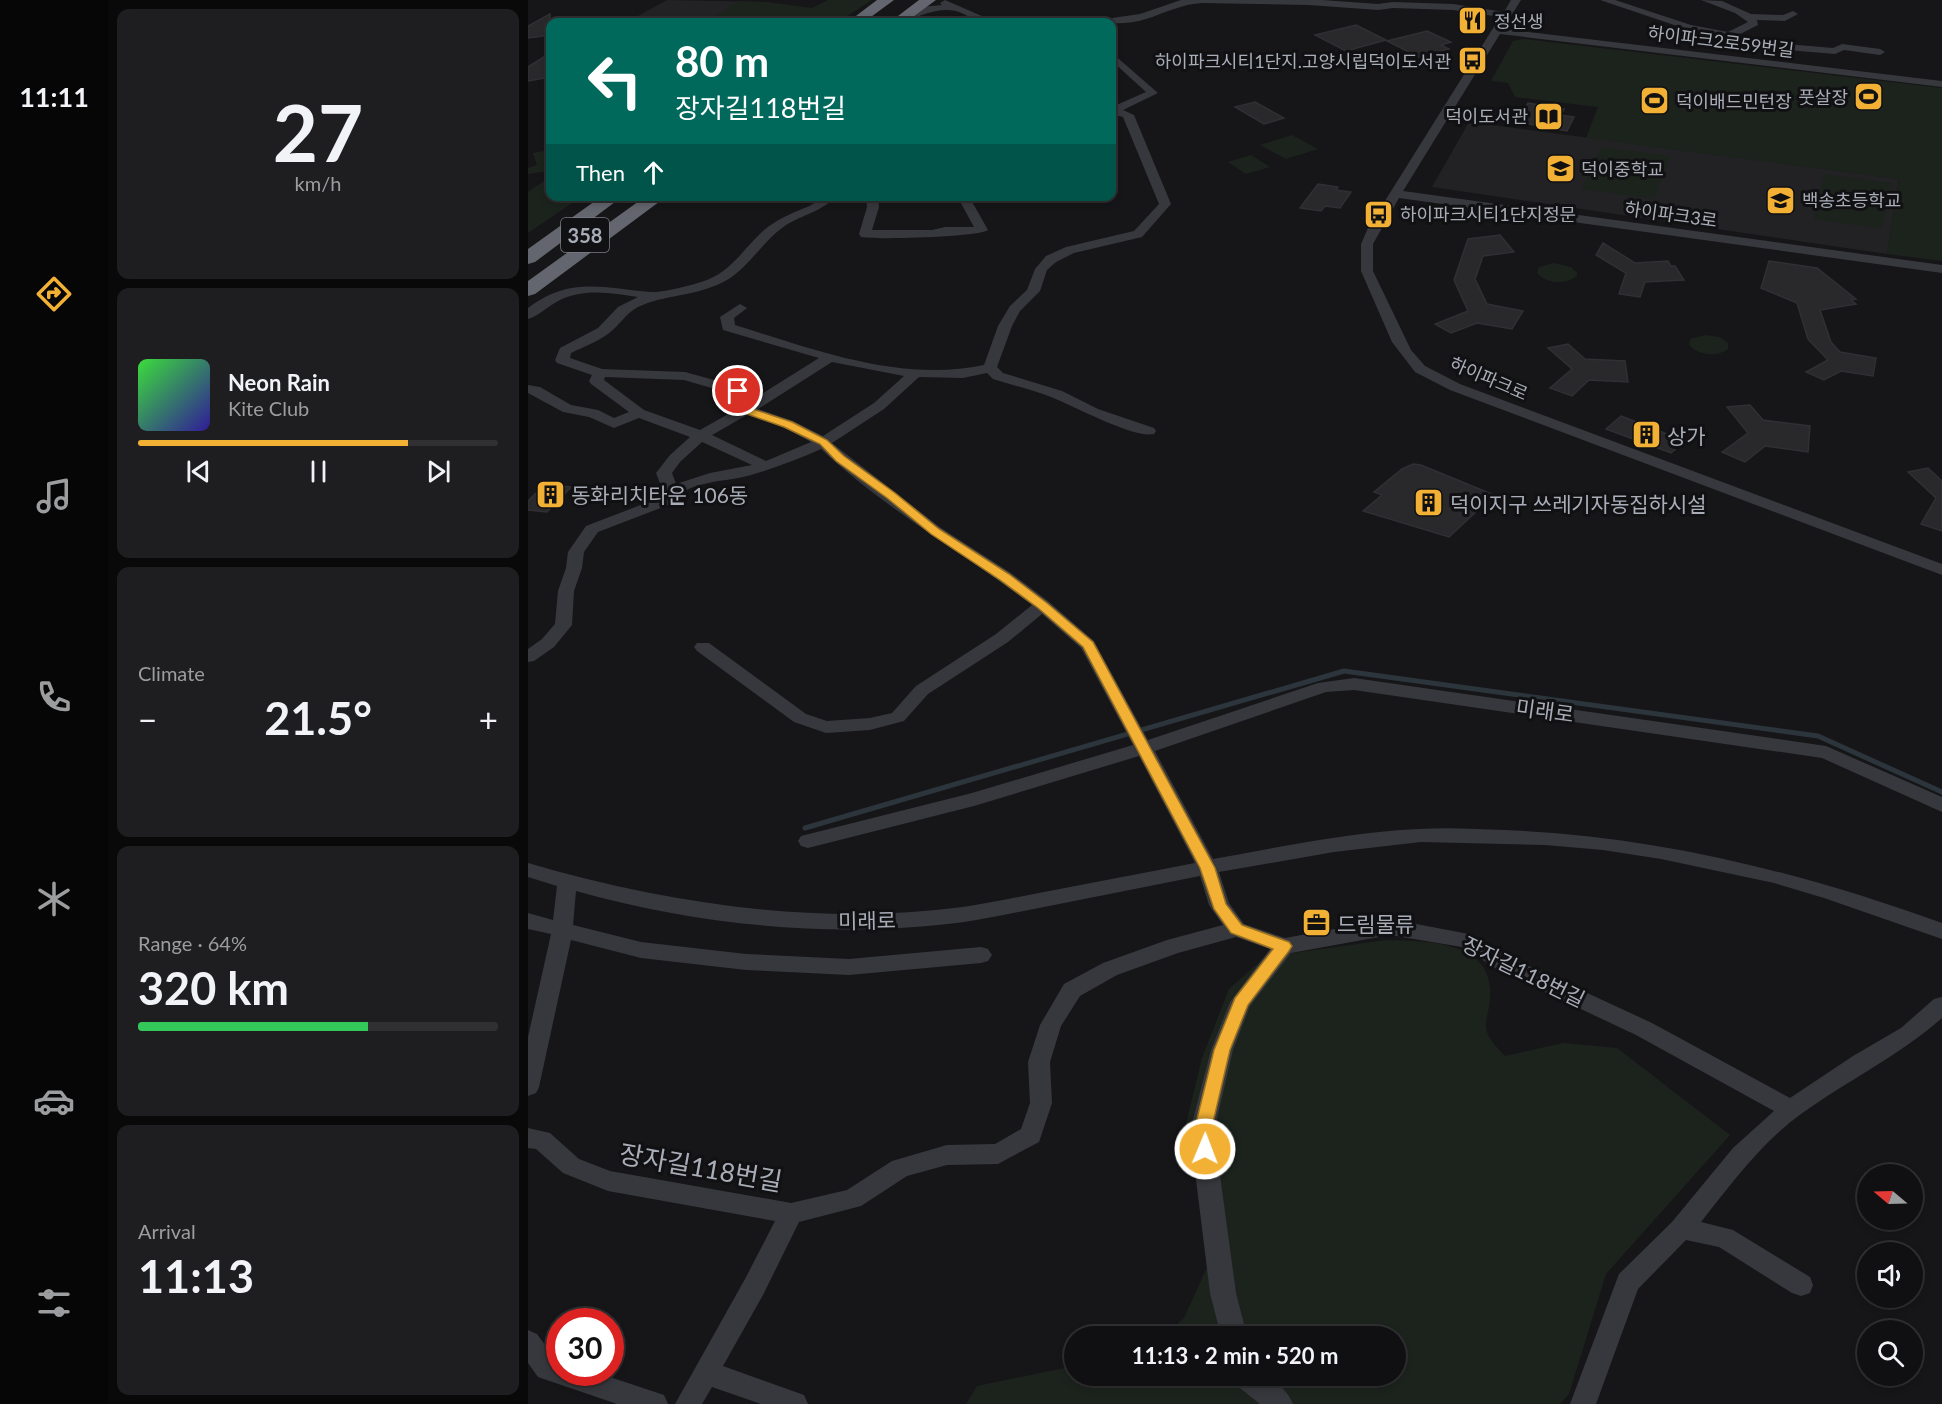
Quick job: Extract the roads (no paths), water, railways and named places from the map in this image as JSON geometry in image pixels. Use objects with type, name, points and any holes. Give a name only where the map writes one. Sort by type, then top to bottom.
[{"type":"highway","points":[[861,18],[887,0]]},
{"type":"highway","points":[[903,18],[929,0]]},
{"type":"highway","points":[[528,245],[593,201]]},
{"type":"highway","name":"358","points":[[528,258],[607,201]]},
{"type":"highway","name":"358","points":[[528,275],[635,201]]},
{"type":"highway","points":[[528,290],[651,201]]},
{"type":"street","points":[[942,0],[978,18]]},
{"type":"street","points":[[1116,20],[1142,17],[1187,1],[1202,0],[1309,2],[1378,7],[1393,5],[1453,7],[1506,15]]},
{"type":"street","name":"하이파크로","points":[[1516,0],[1395,194],[1367,244],[1366,263],[1397,339],[1405,352],[1420,369],[1455,387],[1942,570]]},
{"type":"street","points":[[1605,0],[1689,27],[1732,34],[1776,46],[1835,51],[1842,47],[1880,51]]},
{"type":"street","points":[[1706,0],[1749,16],[1785,18],[1792,14]]},
{"type":"street","points":[[904,18],[916,11],[932,7],[954,8]]},
{"type":"street","points":[[1732,34],[1754,23],[1749,16]]},
{"type":"street","name":"하이파크2로59번길","points":[[1496,31],[1942,84]]},
{"type":"street","points":[[1608,44],[1614,34]]},
{"type":"street","points":[[1116,60],[1153,93],[1116,110]]},
{"type":"street","points":[[1856,73],[1901,74],[1942,79]]},
{"type":"street","points":[[990,368],[1005,326],[1015,309],[1033,291],[1041,269],[1051,259],[1070,250],[1138,234],[1165,204],[1128,115],[1116,112]]},
{"type":"street","name":"하이파크3로","points":[[1395,194],[1942,269]]},
{"type":"street","points":[[745,410],[738,391],[711,382],[686,376],[600,373],[562,360],[565,351],[603,331],[623,310],[653,296],[712,283],[734,270],[777,226],[794,215],[814,209],[824,201]]},
{"type":"street","points":[[872,201],[873,207],[865,234],[932,234],[945,231],[982,230],[965,201]]},
{"type":"street","points":[[528,315],[540,304],[559,294],[581,288],[606,288],[653,296]]},
{"type":"street","points":[[740,308],[727,317],[729,327],[830,357],[873,367],[916,372],[977,372],[990,368]]},
{"type":"street","points":[[671,491],[664,473],[675,456],[699,435],[779,392],[830,357]]},
{"type":"street","points":[[990,368],[998,376],[1057,394],[1093,412],[1149,431]]},
{"type":"street","points":[[528,657],[548,643],[563,625],[566,591],[574,568],[576,552],[592,529],[665,501],[671,491],[715,476],[739,474],[765,466],[824,442],[876,410],[916,372]]},
{"type":"street","points":[[600,373],[596,381],[639,413],[699,435],[765,466]]},
{"type":"street","points":[[528,389],[535,390],[552,402],[568,409],[593,413],[614,424],[639,413]]},
{"type":"street","points":[[745,410],[788,424],[824,442],[840,458],[935,531],[1005,577],[1042,605],[1088,645],[1208,868],[1219,905],[1237,929],[1284,946],[1241,1002],[1222,1050],[1202,1131],[1223,1293],[1231,1326]]},
{"type":"street","points":[[703,647],[800,718],[825,727],[870,724],[898,717],[922,690],[1002,638],[1042,605]]},
{"type":"street","name":"미래로","points":[[808,841],[974,799],[1138,736],[1324,687],[1354,684],[1826,752],[1942,805]]},
{"type":"street","name":"미래로","points":[[528,870],[641,902],[697,911],[796,920],[858,922],[953,916],[1287,851],[1415,836],[1540,837],[1626,846],[1716,861],[1801,882],[1942,931]]},
{"type":"street","points":[[528,1087],[562,931],[567,882]]},
{"type":"street","points":[[528,921],[641,950],[746,962],[849,967],[981,956]]},
{"type":"street","name":"장자길118번길","points":[[1284,946],[1390,927],[1467,940],[1507,965],[1644,1029],[1791,1109]]},
{"type":"street","name":"장자길118번길","points":[[528,1138],[542,1140],[571,1166],[608,1181],[790,1213],[853,1199],[900,1168],[947,1155],[998,1154],[1031,1135],[1041,1103],[1039,1062],[1051,1025],[1072,990],[1110,969],[1174,946],[1237,929]]},
{"type":"street","points":[[1583,1404],[1628,1282],[1681,1229],[1741,1155],[1791,1109],[1861,1062],[1909,1034],[1942,1005]]},
{"type":"street","points":[[688,1404],[754,1287],[790,1213]]},
{"type":"street","points":[[1681,1229],[1724,1237],[1801,1286]]},
{"type":"street","points":[[528,1342],[547,1369],[655,1404]]},
{"type":"street","points":[[705,1372],[795,1404]]},
{"type":"street","points":[[1258,1386],[1280,1404]]},
{"type":"waterway","points":[[805,828],[1344,671],[1818,736],[1942,792]]},
{"type":"place","name":"정선생","points":[[1473,21]]},
{"type":"place","name":"하이파크시티1단지.고양시립덕이도서관","points":[[1472,61]]},
{"type":"place","name":"풋살장","points":[[1869,97]]},
{"type":"place","name":"덕이배드민턴장","points":[[1655,101]]},
{"type":"place","name":"덕이도서관","points":[[1549,116]]},
{"type":"place","name":"덕이중학교","points":[[1560,169]]},
{"type":"place","name":"백송초등학교","points":[[1781,200]]},
{"type":"place","name":"하이파크시티1단지정문","points":[[1379,214]]},
{"type":"place","name":"상가","points":[[1646,435]]},
{"type":"place","name":"동화리치타운 106동","points":[[550,494]]},
{"type":"place","name":"덕이지구 쓰레기자동집하시설","points":[[1429,503]]},
{"type":"place","name":"드림물류","points":[[1316,923]]}]
